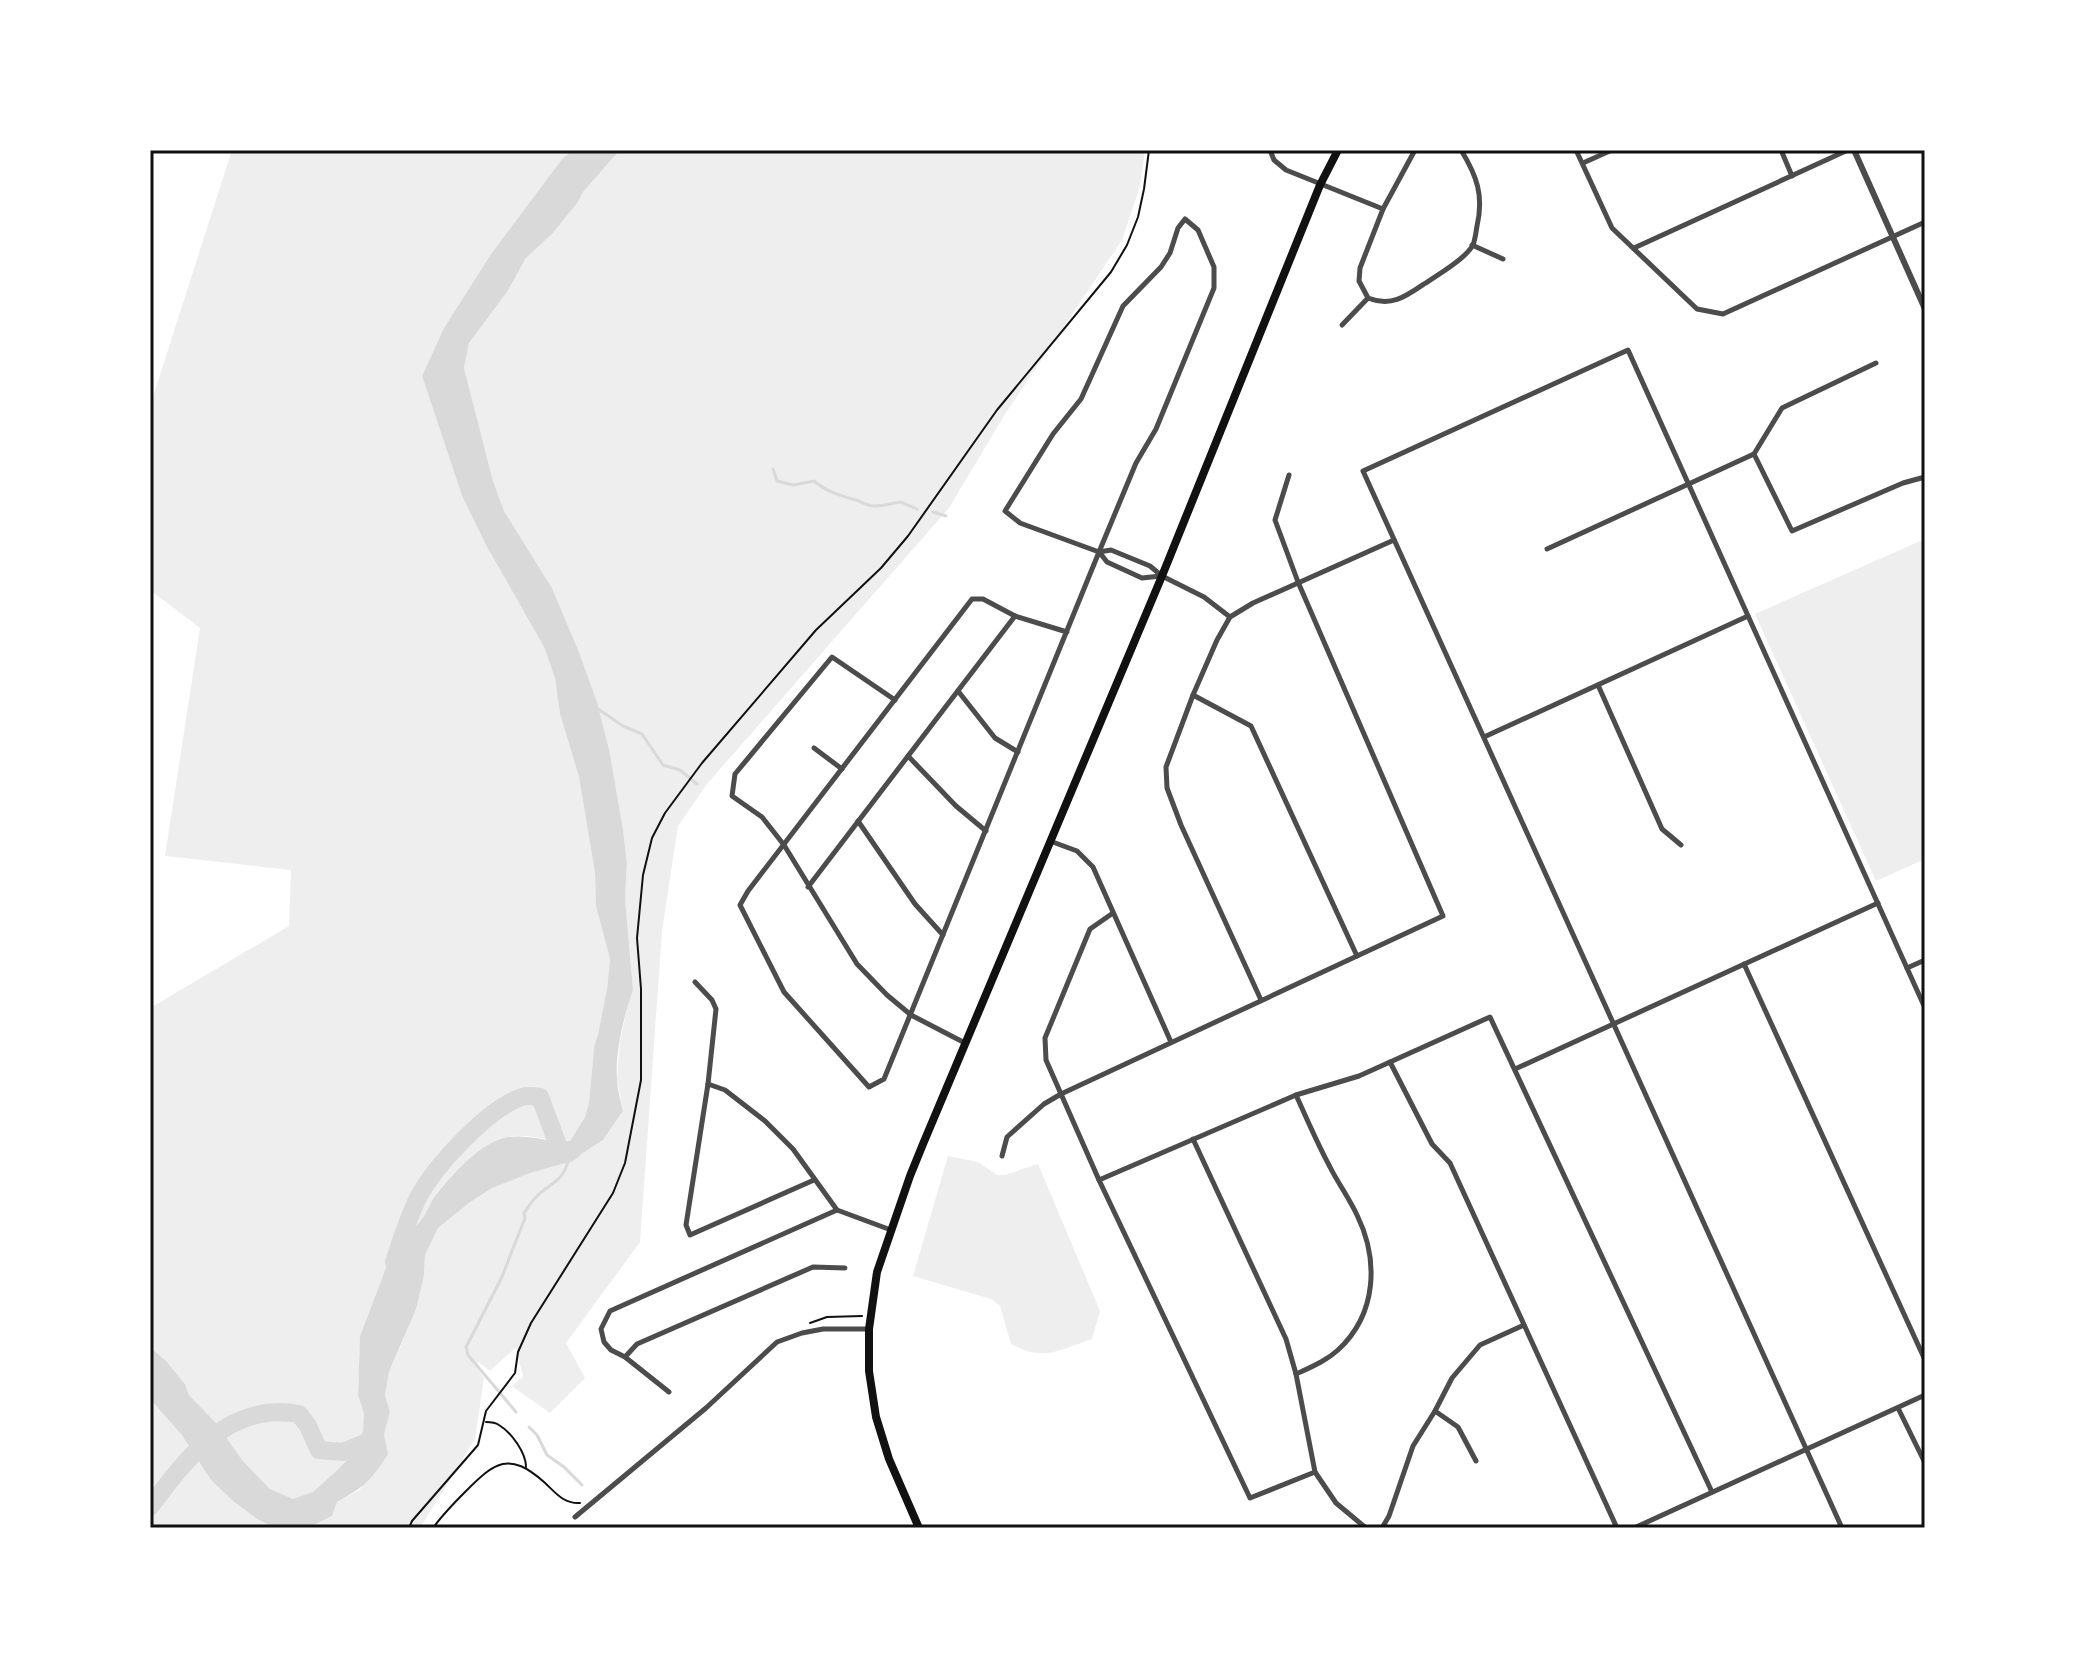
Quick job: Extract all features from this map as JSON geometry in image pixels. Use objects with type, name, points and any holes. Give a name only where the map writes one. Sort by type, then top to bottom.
[{"type":"main road","points":[[919,1528],[889,1459],[876,1417],[869,1371],[869,1329],[877,1272],[910,1176],[1162,576],[1320,185],[1338,150]]},
{"type":"street","points":[[1270,150],[1274,160],[1286,170],[1383,209]]},
{"type":"street","points":[[1415,150],[1383,209],[1360,268],[1359,281],[1368,298],[1379,302],[1392,302],[1415,290],[1453,265],[1472,245],[1481,210],[1479,189],[1473,169],[1461,150]]},
{"type":"street","points":[[1576,150],[1612,228],[1697,309],[1723,314],[1925,222]]},
{"type":"street","points":[[1583,163],[1612,150]]},
{"type":"street","points":[[1781,150],[1792,176]]},
{"type":"street","points":[[1634,248],[1851,150],[1925,309]]},
{"type":"street","points":[[1067,632],[1015,616],[983,599],[972,599],[740,905],[784,992],[869,1087],[884,1079],[911,1015],[1067,632],[1099,552],[1136,463],[1156,429],[1214,288],[1214,267],[1198,230],[1185,219],[1161,267],[1123,306],[1081,399],[1053,434],[1005,511],[1020,523],[1099,552],[1111,550],[1150,566],[1162,576],[1204,597],[1230,617]]},
{"type":"street","points":[[1472,245],[1503,259]]},
{"type":"street","points":[[1342,325],[1368,298]]},
{"type":"street","points":[[1842,1528],[1363,471],[1628,350],[1925,1008]]},
{"type":"street","points":[[1547,549],[1754,454],[1782,408],[1876,363]]},
{"type":"street","points":[[1754,454],[1792,531],[1903,483],[1925,477]]},
{"type":"street","points":[[1002,1156],[1007,1137],[1044,1104],[1061,1094],[1443,916],[1298,582],[1275,520],[1289,475]]},
{"type":"street","points":[[1261,1000],[1181,825],[1167,788],[1166,767],[1193,695],[1230,617],[1253,603],[1394,540]]},
{"type":"street","points":[[1099,552],[1107,562],[1142,578],[1162,576]]},
{"type":"street","points":[[808,887],[1015,616]]},
{"type":"street","points":[[1484,737],[1748,616]]},
{"type":"street","points":[[895,700],[832,657],[735,774],[732,796],[762,817],[784,845],[857,964],[911,1015],[965,1043]]},
{"type":"street","points":[[1598,685],[1662,829],[1681,845]]},
{"type":"street","points":[[958,691],[995,738],[1018,752]]},
{"type":"street","points":[[1193,695],[1251,726],[1357,956]]},
{"type":"street","points":[[814,748],[842,769]]},
{"type":"street","points":[[908,756],[956,806],[986,831]]},
{"type":"street","points":[[858,821],[915,904],[943,935]]},
{"type":"street","points":[[1050,841],[1077,851],[1093,867],[1171,1042]]},
{"type":"street","points":[[1514,1069],[1878,903]]},
{"type":"street","points":[[1113,913],[1090,929],[1045,1038],[1046,1060],[1099,1180],[1250,1498],[1315,1472]]},
{"type":"street","points":[[1907,968],[1925,960]]},
{"type":"street","points":[[1744,964],[1925,1360]]},
{"type":"street","points":[[695,982],[716,1009],[686,1225],[690,1235],[814,1180]]},
{"type":"street","points":[[1099,1180],[1296,1095],[1359,1076],[1490,1017],[1712,1492]]},
{"type":"street","points":[[1390,1062],[1432,1144],[1450,1163],[1617,1528]]},
{"type":"street","points":[[708,1084],[725,1090],[765,1121],[793,1149],[837,1210],[891,1230]]},
{"type":"street","points":[[1296,1095],[1357,1216],[1367,1242],[1372,1270],[1370,1298],[1350,1337],[1321,1362],[1296,1374]]},
{"type":"street","points":[[1193,1139],[1286,1339],[1315,1472],[1336,1503],[1366,1528]]},
{"type":"street","points":[[669,1392],[604,1342],[601,1329],[610,1311],[837,1210]]},
{"type":"street","points":[[625,1357],[637,1344],[813,1267],[845,1268]]},
{"type":"street","points":[[1382,1528],[1413,1446],[1452,1378],[1480,1345],[1524,1325]]},
{"type":"street","points":[[575,1517],[656,1452],[777,1342],[823,1329],[869,1329]]},
{"type":"street","points":[[1634,1528],[1925,1395]]},
{"type":"street","points":[[1898,1408],[1925,1463]]},
{"type":"street","points":[[1435,1411],[1458,1427],[1476,1461]]},
{"type":"path","points":[[409,1528],[478,1445],[486,1411],[515,1373],[518,1352],[531,1323],[613,1193],[625,1163],[641,1080],[641,989],[637,938],[643,875],[652,838],[665,813],[696,771],[816,630],[881,568],[908,536],[997,410],[1111,272],[1127,245],[1138,217],[1149,150]]},
{"type":"path","points":[[802,1326],[827,1317],[871,1317]]},
{"type":"path","points":[[484,1422],[500,1426],[516,1443],[526,1459],[525,1469]]},
{"type":"path","points":[[433,1528],[491,1467],[507,1463],[537,1476],[566,1502],[583,1502]]},
{"type":"shaded area","points":[[232,150],[573,150],[562,159],[491,254],[444,328],[422,376],[462,496],[544,647],[555,678],[560,714],[579,777],[595,873],[596,906],[610,959],[585,1117],[570,1141],[509,1137],[476,1154],[448,1180],[421,1220],[395,1248],[360,1336],[358,1395],[364,1414],[364,1431],[350,1457],[336,1471],[313,1492],[293,1500],[270,1489],[242,1460],[217,1424],[189,1395],[185,1384],[150,1347],[150,1008],[289,926],[291,870],[165,856],[200,628],[150,590],[150,406]]},
{"type":"shaded area","points":[[573,150],[620,150],[583,192],[553,233],[526,258],[507,292],[469,343],[464,368],[493,481],[504,511],[552,588],[597,702],[609,749],[627,864],[625,898],[633,990],[617,1057],[617,1083],[623,1111],[603,1140],[569,1162],[492,1188],[438,1228],[425,1255],[416,1309],[389,1372],[385,1395],[390,1412],[384,1435],[388,1454],[366,1482],[337,1502],[332,1516],[307,1528],[275,1528],[233,1501],[211,1480],[181,1434],[150,1399],[150,1347],[166,1361],[185,1384],[189,1395],[270,1489],[293,1499],[313,1492],[350,1457],[363,1432],[364,1414],[358,1395],[360,1336],[392,1252],[466,1161],[488,1145],[509,1137],[570,1141],[585,1117],[589,1103],[594,1047],[607,989],[610,959],[596,906],[595,873],[579,777],[560,714],[555,678],[544,647],[462,496],[422,376],[444,328],[491,254],[562,159]]},
{"type":"shaded area","points":[[620,150],[1145,150],[1140,186],[1122,240],[1005,414],[949,508],[707,784],[678,826],[662,931],[640,1242],[566,1343],[585,1378],[550,1413],[512,1386],[523,1377],[516,1347],[490,1371],[478,1362],[476,1367],[484,1378],[475,1439],[420,1528],[307,1528],[332,1516],[337,1502],[360,1490],[384,1435],[390,1412],[385,1395],[389,1372],[424,1275],[425,1255],[438,1228],[492,1188],[569,1162],[603,1140],[623,1111],[617,1079],[620,1041],[633,990],[625,898],[627,864],[609,749],[597,702],[552,588],[504,511],[493,481],[464,368],[469,343],[507,292],[526,258],[553,233],[583,192]]},
{"type":"shaded area","points":[[1925,539],[1925,859],[1876,881],[1755,614]]},
{"type":"shaded area","points":[[948,1156],[978,1162],[997,1175],[1038,1164],[1100,1311],[1092,1339],[1052,1352],[1023,1349],[1011,1344],[1000,1306],[991,1299],[913,1276]]},
{"type":"shaded area","points":[[150,1399],[181,1434],[211,1480],[257,1519],[275,1528],[150,1528]]},
{"type":"waterway","points":[[773,469],[777,481],[793,485],[814,481],[834,493],[870,505],[901,502],[917,509]]},
{"type":"waterway","points":[[933,512],[946,516]]},
{"type":"waterway","points":[[598,709],[623,726],[642,734],[663,765],[680,770],[697,784]]},
{"type":"waterway","points":[[394,1262],[411,1213],[436,1171],[463,1140],[508,1103],[524,1096],[540,1097],[559,1148],[567,1154],[573,1150]]},
{"type":"waterway","points":[[516,1412],[468,1355],[466,1347],[501,1279],[525,1218],[524,1213],[537,1196],[559,1178],[568,1161]]},
{"type":"waterway","points":[[150,1507],[195,1452],[212,1437],[252,1416],[274,1412],[299,1414],[319,1450],[343,1452],[372,1440],[374,1435]]},
{"type":"waterway","points":[[529,1427],[537,1435],[547,1455],[582,1485]]}]
